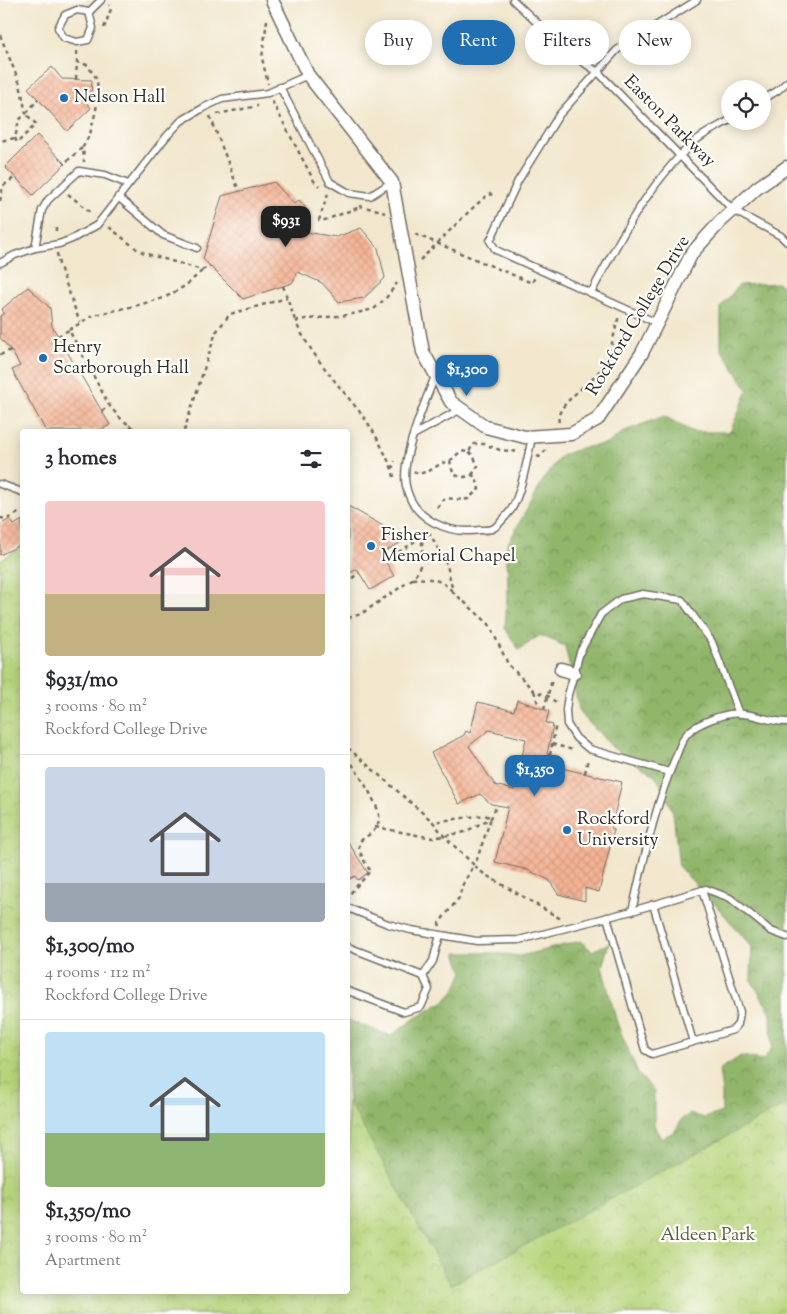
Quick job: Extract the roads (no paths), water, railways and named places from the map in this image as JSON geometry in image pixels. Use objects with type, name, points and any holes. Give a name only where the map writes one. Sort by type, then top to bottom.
[{"type":"street","name":"Rockford College Drive","points":[[272,0],[308,75],[392,182],[423,352],[451,402],[486,427],[532,437],[571,434],[598,419],[642,353],[692,253],[757,188],[787,167]]},
{"type":"street","points":[[561,669],[574,673]]},
{"type":"lane","points":[[89,12],[101,0]]},
{"type":"lane","name":"Easton Parkway","points":[[513,0],[570,54],[598,72],[733,210],[781,236],[787,242]]},
{"type":"lane","points":[[657,323],[494,248],[490,241],[518,181],[559,115],[617,50],[697,0]]},
{"type":"lane","points":[[78,10],[89,12],[93,28],[88,40],[77,42],[64,38],[58,28],[65,15],[78,10]]},
{"type":"lane","points":[[0,263],[35,248],[59,244],[72,239],[96,224],[166,137],[189,117],[222,99],[268,93],[308,75]]},
{"type":"lane","points":[[771,95],[787,82]]},
{"type":"lane","points":[[280,88],[330,182],[349,193],[370,196],[392,182]]},
{"type":"lane","points":[[591,293],[618,242],[661,176],[695,141],[721,125]]},
{"type":"lane","points":[[35,248],[42,210],[60,187],[79,170],[105,175],[128,184]]},
{"type":"lane","points":[[118,197],[163,235],[197,248]]},
{"type":"lane","points":[[435,374],[406,467],[406,485],[410,498],[422,514],[443,528],[469,532],[493,529],[511,510],[522,480],[532,437]]},
{"type":"lane","points":[[415,434],[461,409]]},
{"type":"lane","points":[[0,484],[20,491]]},
{"type":"lane","points":[[669,772],[589,749],[576,738],[568,724],[566,710],[580,652],[601,614],[621,599],[643,594],[682,600],[712,642],[739,714]]},
{"type":"lane","points":[[632,911],[651,828],[669,772],[686,734],[701,723],[731,714],[751,715],[776,722],[787,722]]},
{"type":"lane","points":[[608,917],[645,1050],[652,1054],[733,1030],[738,1024],[740,1012],[702,890]]},
{"type":"lane","points":[[350,907],[388,924],[411,930],[477,941],[519,940],[706,890],[730,898],[771,931],[787,937]]},
{"type":"lane","points":[[653,904],[693,1042]]},
{"type":"lane","points":[[423,976],[433,961],[440,935]]},
{"type":"lane","points":[[350,948],[423,976],[429,989],[421,1007],[404,1012],[350,992]]},
{"type":"place","name":"Nelson Hall","points":[[64,98]]},
{"type":"place","name":"Henry Scarborough Hall","points":[[43,358]]},
{"type":"place","name":"Fisher Memorial Chapel","points":[[371,546]]},
{"type":"place","name":"Rockford University","points":[[567,830]]},
{"type":"park label","name":"Aldeen Park","points":[[708,1236]]}]
